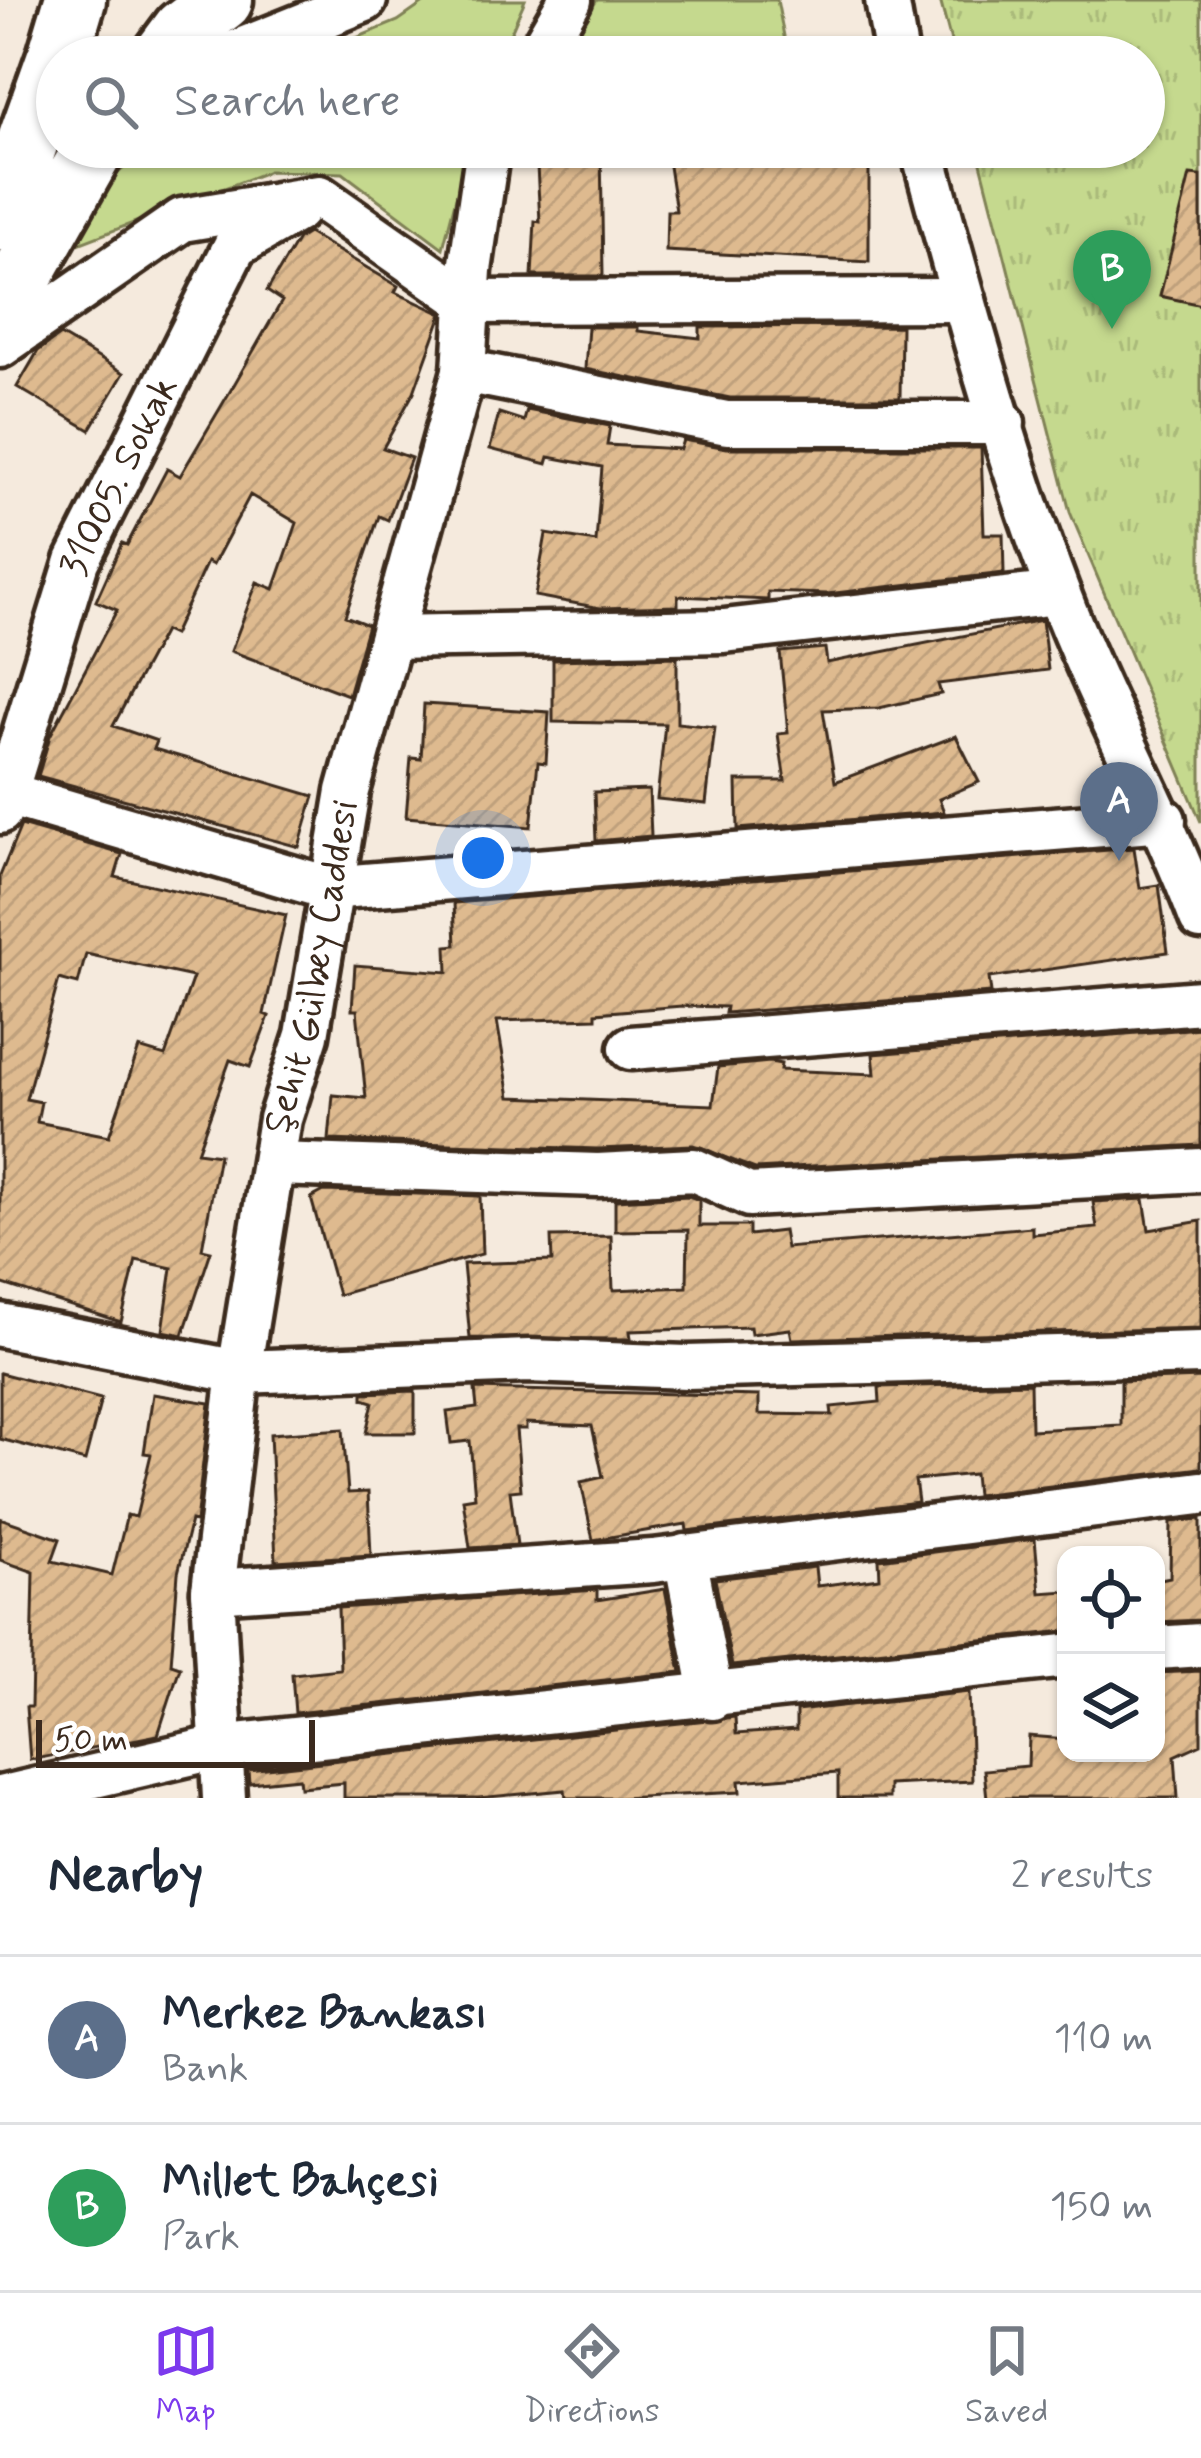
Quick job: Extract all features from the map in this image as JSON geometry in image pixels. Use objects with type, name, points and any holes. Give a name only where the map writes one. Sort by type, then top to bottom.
[{"type":"main road","points":[[64,36],[75,0]]},
{"type":"main road","points":[[179,36],[222,0]]},
{"type":"main road","points":[[0,220],[36,118]]},
{"type":"main road","points":[[0,315],[84,168]]},
{"type":"street","points":[[275,36],[365,0]]},
{"type":"street","points":[[549,36],[570,0]]},
{"type":"street","points":[[887,0],[893,36]]},
{"type":"street","name":"Şehit Gülbey Caddesi","points":[[224,1798],[213,1591],[239,1372],[280,1120],[307,1035],[328,888],[348,791],[464,370],[485,168]]},
{"type":"street","points":[[928,168],[964,300],[1058,593],[1164,820],[1201,918]]},
{"type":"street","points":[[0,346],[182,220],[319,197],[469,302],[964,300]]},
{"type":"street","name":"31005. Sokak","points":[[2,802],[76,561],[235,245],[319,197]]},
{"type":"street","points":[[464,370],[728,423],[1003,423]]},
{"type":"street","points":[[391,637],[724,632],[1058,593]]},
{"type":"street","points":[[2,802],[328,888],[1164,820]]},
{"type":"street","points":[[631,1048],[1201,1002]]},
{"type":"street","points":[[276,1164],[598,1175],[694,1170],[749,1195],[1201,1170]]},
{"type":"street","points":[[0,1325],[239,1372],[530,1361],[687,1366],[1201,1353]]},
{"type":"street","points":[[213,1591],[685,1556],[1201,1493]]},
{"type":"street","points":[[685,1556],[712,1698]]},
{"type":"street","points":[[1165,1647],[1201,1645]]},
{"type":"street","points":[[19,1796],[219,1748],[1057,1657]]},
{"type":"green space","points":[[428,0],[525,0],[509,36],[361,36],[398,21]]},
{"type":"green space","points":[[597,0],[777,0],[784,36],[574,36]]},
{"type":"green space","points":[[940,0],[1201,0],[1201,822],[1070,512],[982,168],[1165,168],[1165,36],[949,36]]},
{"type":"green space","points":[[124,168],[464,168],[443,248],[343,173],[269,171],[68,248]]},
{"type":"building","points":[[537,168],[601,168],[603,276],[532,276],[535,221],[540,222]]},
{"type":"building","points":[[669,168],[869,168],[869,262],[666,251],[667,211],[676,211]]},
{"type":"building","points":[[1190,175],[1201,176],[1201,305],[1160,296]]},
{"type":"building","points":[[308,233],[398,286],[395,292],[442,314],[414,392],[383,448],[411,458],[388,520],[379,516],[345,616],[368,625],[348,695],[231,651],[257,582],[274,589],[297,523],[250,495],[213,565],[207,562],[173,635],[164,631],[113,726],[157,741],[154,749],[314,796],[299,847],[38,776],[50,736],[117,610],[96,601],[122,543],[127,545],[167,469],[180,476],[282,301],[267,291],[298,239]]},
{"type":"building","points":[[901,326],[900,398],[730,398],[585,369],[588,327],[638,327],[638,331],[700,338],[700,327]]},
{"type":"building","points":[[60,335],[124,373],[90,430],[17,387],[38,351]]},
{"type":"building","points":[[527,410],[610,426],[607,445],[680,449],[683,440],[727,448],[981,448],[984,534],[1003,534],[1004,573],[827,594],[768,592],[768,600],[678,596],[678,606],[600,608],[535,596],[546,534],[596,542],[602,467],[549,457],[547,464],[490,449],[499,413],[524,421]]},
{"type":"building","points":[[1042,620],[1048,670],[938,684],[941,694],[879,708],[823,710],[835,782],[956,736],[979,782],[939,799],[944,812],[738,829],[737,781],[785,781],[778,734],[788,733],[780,652],[825,648],[827,663]]},
{"type":"building","points":[[677,657],[677,723],[715,727],[706,804],[657,799],[665,724],[553,722],[553,660]]},
{"type":"building","points":[[424,704],[549,712],[546,763],[538,762],[531,827],[406,817],[411,758],[421,759]]},
{"type":"building","points":[[649,790],[651,836],[596,841],[594,792]]},
{"type":"building","points":[[21,825],[122,854],[115,877],[286,915],[264,1014],[269,1016],[250,1067],[230,1060],[197,1152],[219,1155],[202,1249],[211,1251],[183,1335],[163,1331],[172,1268],[136,1260],[121,1322],[0,1283],[0,876]],"holes":[[[86,954],[193,977],[165,1056],[139,1048],[109,1136],[37,1122],[41,1102],[26,1099],[59,979],[78,984]]]},
{"type":"building","points":[[1134,848],[1140,888],[1159,885],[1168,952],[989,978],[991,993],[725,1013],[726,1007],[682,1006],[596,1013],[596,1018],[497,1021],[510,1097],[713,1105],[718,1067],[770,1062],[781,1064],[780,1070],[875,1074],[873,1054],[1201,1028],[1201,1145],[755,1169],[693,1145],[598,1149],[329,1140],[333,1095],[366,1098],[357,1010],[352,1010],[355,965],[448,972],[447,946],[456,945],[454,903]]},
{"type":"building","points":[[324,1191],[480,1196],[482,1254],[338,1295],[311,1198]]},
{"type":"building","points":[[689,1196],[699,1200],[699,1226],[749,1226],[749,1235],[783,1231],[786,1248],[1032,1227],[1032,1234],[1097,1228],[1093,1202],[1144,1199],[1149,1230],[1201,1221],[1201,1328],[792,1339],[790,1329],[751,1334],[750,1327],[630,1331],[631,1339],[470,1338],[463,1264],[552,1261],[551,1237],[611,1236],[613,1290],[687,1287],[688,1230],[615,1231],[615,1200]]},
{"type":"building","points":[[0,1373],[101,1399],[85,1461],[0,1439]]},
{"type":"building","points":[[1201,1378],[1201,1468],[976,1495],[974,1474],[915,1480],[918,1502],[687,1531],[686,1524],[593,1540],[581,1482],[603,1477],[592,1426],[526,1423],[526,1429],[516,1429],[521,1490],[510,1491],[517,1545],[470,1548],[463,1499],[475,1497],[470,1441],[451,1443],[447,1412],[477,1408],[475,1389],[759,1396],[759,1414],[832,1415],[831,1407],[880,1402],[879,1387],[1030,1383],[1031,1430],[1121,1425],[1121,1381]]},
{"type":"building","points":[[415,1391],[415,1433],[366,1433],[373,1402],[363,1399],[363,1393]]},
{"type":"building","points":[[153,1394],[210,1403],[196,1522],[191,1521],[178,1573],[171,1664],[180,1667],[158,1735],[30,1760],[26,1707],[31,1707],[34,1572],[0,1560],[0,1518],[60,1539],[52,1561],[112,1575],[127,1515],[136,1517],[151,1454],[144,1453]]},
{"type":"building","points":[[343,1429],[348,1493],[368,1492],[371,1555],[276,1561],[270,1434]]},
{"type":"building","points":[[1201,1519],[1201,1620],[1165,1622],[1171,1522]]},
{"type":"building","points":[[1035,1539],[1040,1593],[1057,1592],[1057,1632],[732,1666],[715,1579],[815,1567],[817,1586],[880,1578],[879,1559]]},
{"type":"building","points":[[665,1589],[681,1672],[295,1713],[292,1674],[340,1669],[338,1608],[597,1590],[597,1600]]},
{"type":"building","points":[[1201,1671],[1201,1744],[1175,1756],[1178,1798],[987,1798],[984,1770],[1028,1766],[1029,1736],[1057,1738],[1057,1762],[1165,1762],[1165,1673]]},
{"type":"building","points":[[969,1692],[972,1781],[889,1785],[889,1798],[838,1798],[838,1773],[739,1781],[740,1792],[620,1798],[566,1798],[565,1790],[478,1798],[344,1798],[344,1783],[300,1787],[299,1778],[249,1783],[248,1770],[735,1717],[736,1734],[796,1730],[796,1711]]},
{"type":"place","name":"Millet Bahçesi","points":[[1112,329]]},
{"type":"place","name":"Merkez Bankası","points":[[1119,861]]}]
